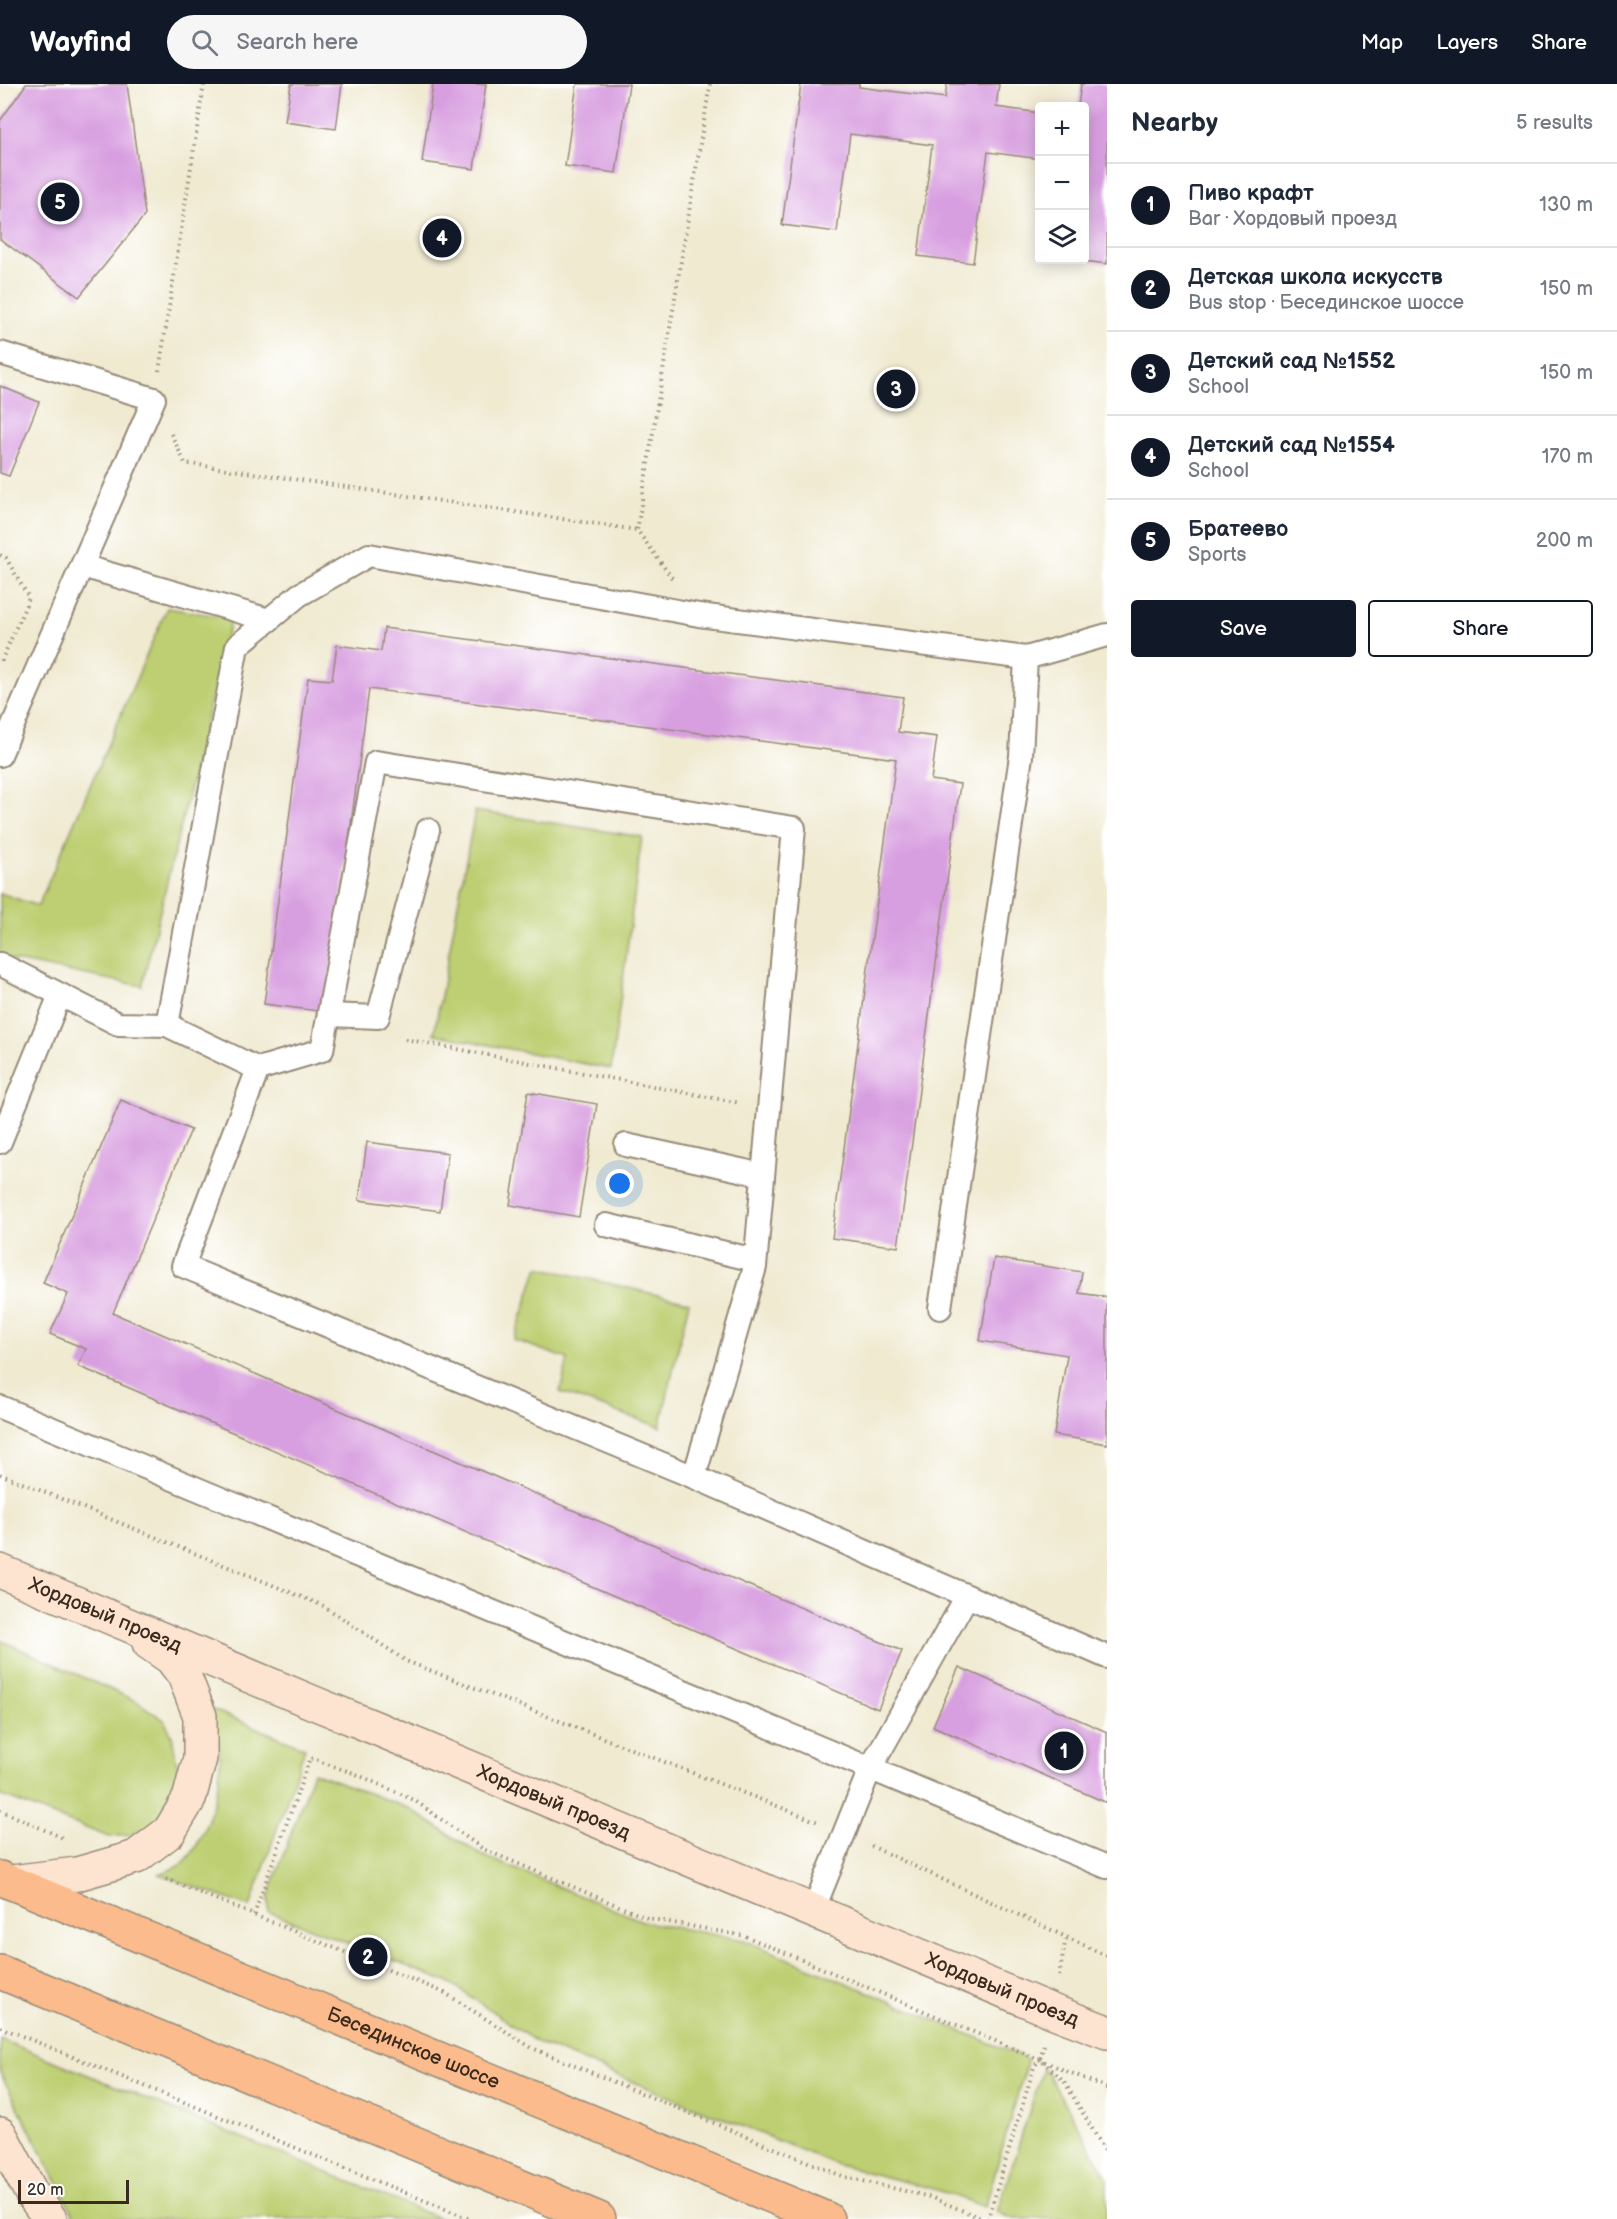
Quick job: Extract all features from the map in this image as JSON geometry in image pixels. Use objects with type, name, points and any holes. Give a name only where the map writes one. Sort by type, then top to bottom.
[{"type":"main road","name":"Хордовый проезд","points":[[0,1571],[1107,2032]]},
{"type":"main road","points":[[5,1880],[77,1874],[136,1857],[169,1832],[189,1799],[200,1758],[200,1716],[184,1675],[171,1658],[116,1619]]},
{"type":"main road","name":"Бесединское шоссе","points":[[5,1880],[827,2219]]},
{"type":"main road","points":[[0,1972],[599,2219]]},
{"type":"main road","points":[[0,2134],[32,2194],[51,2219]]},
{"type":"lane","points":[[0,353],[154,399],[0,755]]},
{"type":"lane","points":[[167,1025],[237,646],[299,595],[369,555],[699,615],[1026,658],[1107,635]]},
{"type":"lane","points":[[82,566],[269,620]]},
{"type":"lane","points":[[940,1308],[1021,756],[1026,658]]},
{"type":"lane","points":[[0,964],[118,1024],[167,1025],[258,1070],[322,1050],[376,762],[794,828],[755,1260],[752,1278],[694,1477]]},
{"type":"lane","points":[[328,1015],[378,1017],[428,830]]},
{"type":"lane","points":[[0,1142],[60,995]]},
{"type":"lane","points":[[258,1070],[183,1266],[694,1477],[1107,1657]]},
{"type":"lane","points":[[626,1145],[763,1175]]},
{"type":"lane","points":[[606,1226],[755,1260]]},
{"type":"lane","points":[[0,1407],[1107,1867]]},
{"type":"lane","points":[[813,1911],[870,1769],[967,1596]]},
{"type":"path","points":[[204,84],[154,399],[185,463],[637,530]]},
{"type":"path","points":[[699,615],[637,530],[710,84]]},
{"type":"path","points":[[0,555],[6,558],[29,598],[0,664]]},
{"type":"path","points":[[405,1039],[769,1108]]},
{"type":"path","points":[[0,1474],[324,1606],[406,1661],[844,1833],[1107,1956]]},
{"type":"path","points":[[254,1915],[310,1758],[356,1774],[414,1800],[483,1850],[647,1918],[746,1936],[1107,2088]]},
{"type":"path","points":[[0,1810],[66,1839]]},
{"type":"path","points":[[159,1875],[445,1993],[543,2053],[842,2176],[930,2197],[983,2219]]},
{"type":"path","points":[[0,2027],[470,2219]]},
{"type":"path","points":[[988,2219],[1034,2067],[1040,2059]]},
{"type":"green space","points":[[167,608],[231,618],[142,986],[0,958],[0,893],[38,906]]},
{"type":"green space","points":[[475,811],[642,837],[611,1069],[434,1034]]},
{"type":"green space","points":[[538,1267],[689,1302],[660,1427],[560,1392],[568,1359],[514,1340]]},
{"type":"green space","points":[[0,1640],[136,1701],[164,1720],[172,1736],[178,1771],[176,1787],[169,1804],[158,1818],[143,1830],[129,1835],[109,1837],[0,1795]]},
{"type":"green space","points":[[209,1708],[305,1748],[250,1907],[159,1874],[184,1862],[198,1843],[210,1816],[217,1787],[220,1756]]},
{"type":"green space","points":[[313,1772],[410,1809],[481,1855],[645,1922],[744,1940],[1028,2059],[985,2207],[934,2189],[838,2165],[538,2043],[452,1984],[269,1912],[268,1898]]},
{"type":"green space","points":[[0,2039],[441,2219],[76,2219],[0,2072]]},
{"type":"green space","points":[[1043,2069],[1047,2072],[1107,2177],[1107,2219],[1013,2219],[997,2212]]},
{"type":"building","points":[[26,84],[127,84],[145,215],[79,297],[0,239],[0,121]]},
{"type":"building","points":[[291,84],[342,84],[336,129],[285,122]]},
{"type":"building","points":[[433,84],[486,84],[474,169],[422,162]]},
{"type":"building","points":[[577,84],[629,84],[616,173],[565,166]]},
{"type":"building","points":[[801,84],[859,84],[859,87],[945,98],[947,84],[999,84],[996,107],[1035,112],[1035,158],[988,152],[973,263],[918,256],[932,145],[850,134],[837,232],[782,225]]},
{"type":"building","points":[[1081,84],[1107,84],[1107,264],[1089,262],[1089,102],[1079,102]]},
{"type":"building","points":[[0,386],[39,402],[9,476],[0,473]]},
{"type":"building","points":[[384,628],[903,697],[898,732],[937,737],[931,780],[960,784],[898,1247],[832,1238],[896,759],[369,689],[326,1012],[264,1004],[308,678],[332,680],[337,645],[381,651]]},
{"type":"building","points":[[528,1092],[597,1104],[579,1217],[510,1205]]},
{"type":"building","points":[[121,1100],[191,1130],[113,1313],[902,1651],[878,1709],[78,1366],[86,1349],[50,1334],[68,1294],[43,1283]]},
{"type":"building","points":[[367,1142],[448,1153],[440,1211],[359,1200]]},
{"type":"building","points":[[994,1258],[1082,1272],[1079,1293],[1107,1297],[1107,1444],[1054,1435],[1067,1355],[980,1341]]},
{"type":"building","points":[[959,1667],[1107,1732],[1107,1803],[933,1726]]},
{"type":"place","name":"Братеево","points":[[60,202]]},
{"type":"place","name":"Детский сад №1554","points":[[442,238]]},
{"type":"place","name":"Детский сад №1552","points":[[896,389]]},
{"type":"place","name":"Пиво крафт","points":[[1064,1751]]},
{"type":"place","name":"Детская школа искусств","points":[[368,1957]]}]
